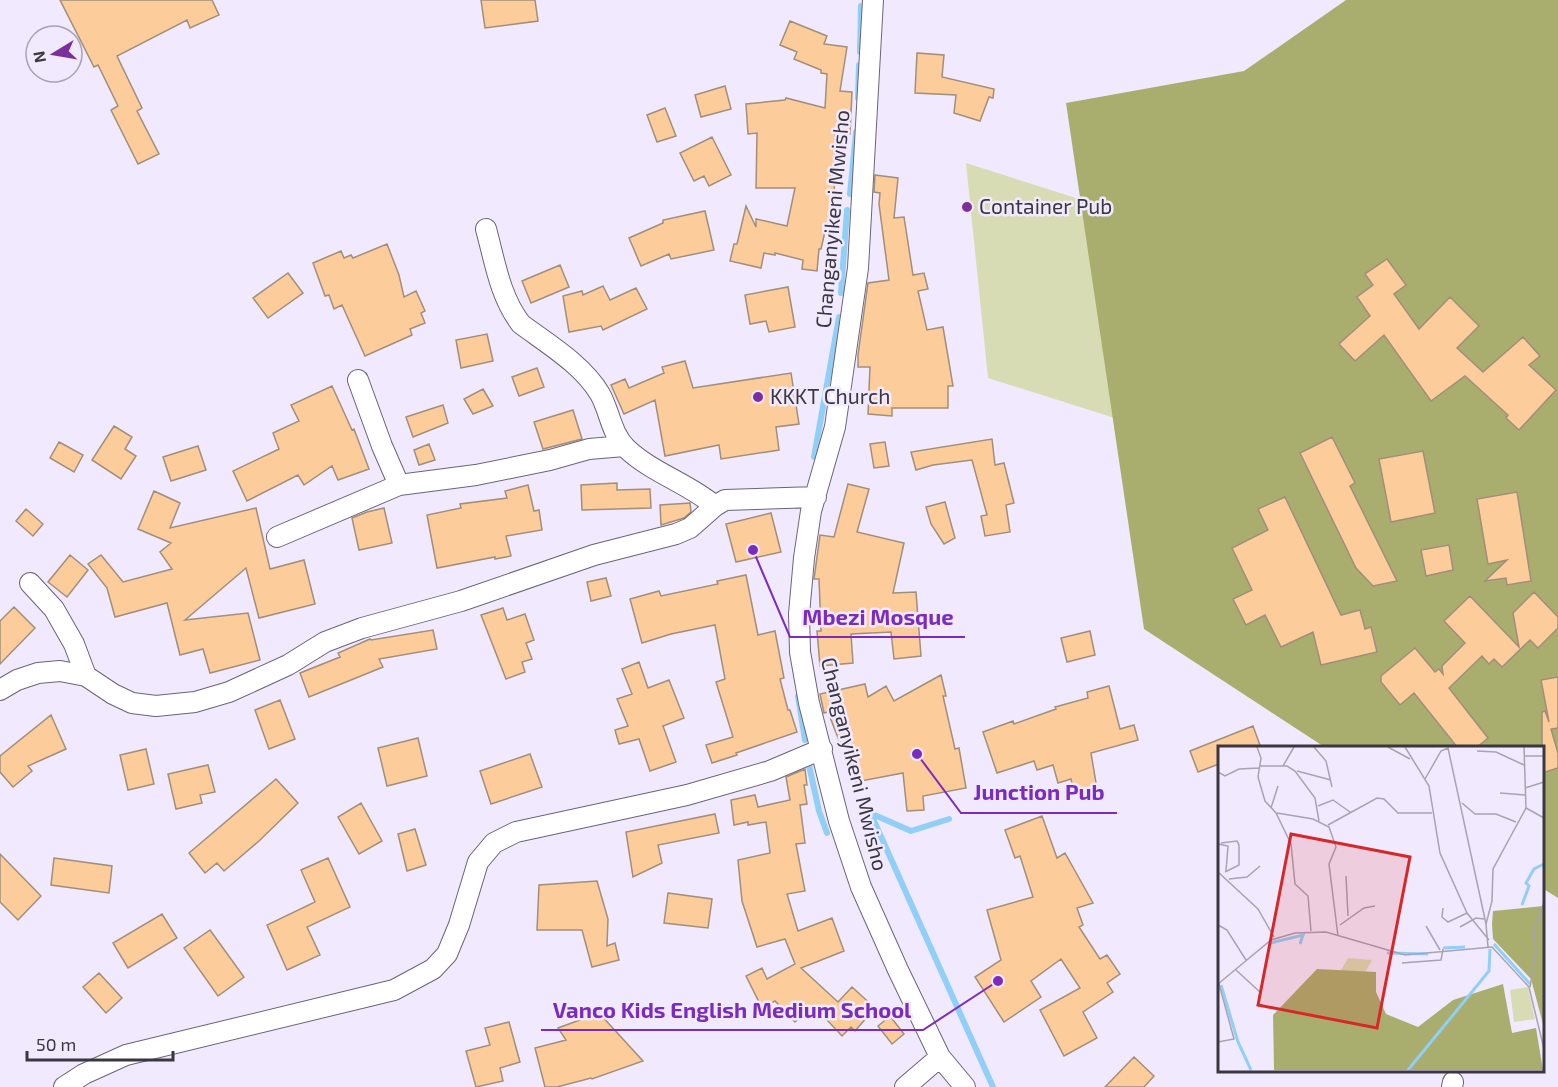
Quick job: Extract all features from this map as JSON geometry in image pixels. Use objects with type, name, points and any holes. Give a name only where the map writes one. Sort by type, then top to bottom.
[{"type":"street","name":"Changanyikeni Mwisho","points":[[873,0],[858,268],[835,427],[811,511],[799,614],[800,643],[809,703],[839,821],[861,887],[940,1057],[965,1087]]},
{"type":"street","points":[[486,229],[502,290],[521,324],[590,379],[601,396],[611,427],[624,446],[638,458],[676,482],[692,489],[715,506]]},
{"type":"street","points":[[358,380],[399,485]]},
{"type":"street","points":[[277,537],[399,485],[476,475],[550,460],[590,449],[624,446]]},
{"type":"street","points":[[0,690],[17,680],[38,673],[60,671],[86,676],[113,694],[132,703],[156,706],[195,702],[229,692],[288,665],[325,642],[362,628],[461,602],[594,555],[676,534],[690,528],[725,500],[816,497]]},
{"type":"street","points":[[30,583],[54,609],[74,644],[86,676]]},
{"type":"street","points":[[64,1087],[84,1074],[126,1055],[394,990],[433,969],[447,954],[459,925],[478,862],[494,843],[516,831],[687,795],[770,771],[822,748]]},
{"type":"street","points":[[904,1087],[940,1057]]},
{"type":"green space","points":[[1346,0],[1558,0],[1558,898],[1543,889],[1543,746],[1323,746],[1144,629],[1066,103],[1244,71]]},
{"type":"green space","points":[[966,163],[1324,277],[1269,467],[988,378]]},
{"type":"building","points":[[60,0],[212,0],[219,15],[190,28],[187,20],[117,56],[142,108],[137,111],[159,154],[138,164],[111,110],[118,106],[98,65],[94,67],[84,47],[84,24],[72,24]]},
{"type":"building","points":[[481,0],[535,0],[538,21],[485,28]]},
{"type":"building","points":[[790,21],[827,36],[824,44],[847,47],[840,91],[852,92],[850,134],[835,133],[834,212],[831,228],[826,227],[821,249],[819,249],[817,271],[802,269],[803,260],[775,253],[775,255],[764,253],[761,268],[730,261],[734,244],[737,244],[746,206],[756,227],[756,219],[787,226],[795,188],[756,188],[757,133],[748,134],[746,104],[785,100],[786,98],[825,108],[827,74],[794,59],[797,52],[780,45]]},
{"type":"building","points":[[917,53],[944,55],[942,77],[994,89],[993,98],[989,97],[980,121],[954,113],[956,95],[915,93]]},
{"type":"building","points":[[725,86],[731,109],[701,117],[695,95]]},
{"type":"building","points":[[665,108],[676,136],[657,142],[647,115]]},
{"type":"building","points":[[712,137],[731,175],[709,186],[704,176],[694,181],[680,153]]},
{"type":"building","points":[[875,175],[898,178],[894,218],[904,217],[913,275],[924,273],[928,289],[918,291],[927,330],[943,327],[953,386],[948,386],[948,408],[892,408],[892,416],[868,414],[870,367],[858,367],[858,355],[868,283],[889,280],[879,204],[880,193],[874,192]]},
{"type":"building","points":[[705,211],[714,250],[671,259],[669,254],[641,266],[629,238],[663,223],[663,220]]},
{"type":"building","points":[[387,244],[399,275],[404,297],[416,291],[425,311],[421,313],[425,323],[410,329],[412,335],[365,356],[342,305],[334,309],[329,295],[325,296],[313,263],[341,251],[344,258],[351,255],[353,258]]},
{"type":"building","points":[[1387,259],[1406,285],[1394,294],[1419,329],[1450,297],[1479,326],[1457,348],[1483,372],[1523,337],[1540,356],[1529,365],[1556,390],[1519,430],[1506,418],[1508,415],[1465,376],[1431,401],[1384,335],[1355,361],[1339,344],[1370,316],[1357,297],[1373,285],[1365,274]]},
{"type":"building","points":[[560,265],[569,287],[531,303],[522,281]]},
{"type":"building","points":[[288,273],[303,293],[268,318],[253,298]]},
{"type":"building","points":[[603,286],[610,300],[636,288],[647,309],[603,330],[601,326],[569,332],[563,296],[582,291],[583,295]]},
{"type":"building","points":[[788,287],[795,327],[769,332],[766,321],[750,324],[745,295]]},
{"type":"building","points":[[487,334],[493,361],[461,368],[456,340]]},
{"type":"building","points":[[685,361],[693,388],[791,373],[799,424],[776,427],[779,450],[721,459],[719,445],[665,456],[655,400],[624,414],[611,385],[625,379],[629,388],[664,373],[662,367]]},
{"type":"building","points":[[537,368],[544,387],[519,396],[512,377]]},
{"type":"building","points":[[332,386],[352,430],[354,429],[369,469],[338,480],[332,466],[304,485],[298,475],[247,501],[233,471],[279,449],[273,433],[299,421],[291,405]]},
{"type":"building","points":[[483,389],[493,406],[473,414],[464,399]]},
{"type":"building","points":[[443,405],[448,423],[413,437],[406,417]]},
{"type":"building","points":[[573,410],[582,439],[543,449],[534,422]]},
{"type":"building","points":[[114,426],[132,437],[125,449],[136,456],[121,479],[92,460]]},
{"type":"building","points":[[1332,437],[1355,483],[1350,486],[1397,581],[1373,586],[1356,568],[1300,453]]},
{"type":"building","points":[[992,439],[995,465],[1004,463],[1014,503],[1006,505],[1010,532],[985,536],[981,516],[987,515],[972,460],[933,465],[916,470],[911,452]]},
{"type":"building","points":[[59,442],[83,455],[74,472],[50,458]]},
{"type":"building","points":[[885,442],[889,466],[874,468],[870,444]]},
{"type":"building","points":[[429,444],[435,460],[419,465],[414,450]]},
{"type":"building","points":[[198,446],[206,470],[171,481],[163,457]]},
{"type":"building","points":[[1423,451],[1435,513],[1391,522],[1379,459]]},
{"type":"building","points":[[617,483],[617,490],[650,489],[651,508],[582,510],[581,485]]},
{"type":"building","points":[[848,484],[869,489],[857,532],[904,543],[893,593],[916,592],[921,656],[894,659],[891,632],[851,634],[853,663],[820,666],[817,631],[821,631],[819,579],[814,579],[820,535],[834,537]]},
{"type":"building","points":[[528,485],[534,511],[539,510],[542,530],[506,536],[511,556],[437,568],[427,515],[461,508],[460,504],[507,498],[505,491]]},
{"type":"building","points":[[154,491],[180,503],[170,528],[256,508],[270,569],[304,560],[315,604],[259,618],[246,568],[185,620],[248,613],[260,660],[210,673],[203,649],[180,655],[167,603],[115,617],[107,588],[88,564],[101,555],[123,582],[172,569],[160,552],[171,543],[138,529]]},
{"type":"building","points":[[1517,492],[1531,581],[1507,585],[1506,578],[1485,581],[1507,560],[1488,564],[1477,499]]},
{"type":"building","points":[[1285,497],[1341,615],[1360,610],[1365,629],[1371,627],[1377,652],[1321,665],[1313,632],[1281,647],[1265,615],[1246,625],[1233,599],[1252,590],[1232,548],[1268,530],[1258,509]]},
{"type":"building","points":[[945,502],[955,538],[944,544],[931,524],[926,507]]},
{"type":"building","points":[[690,503],[691,512],[684,518],[661,525],[660,505]]},
{"type":"building","points":[[384,508],[392,543],[359,550],[352,518]]},
{"type":"building","points":[[26,509],[43,524],[33,536],[16,521]]},
{"type":"building","points":[[771,513],[781,552],[736,562],[726,524]]},
{"type":"building","points":[[1449,545],[1453,570],[1426,576],[1421,550]]},
{"type":"building","points":[[70,555],[88,570],[67,597],[48,582]]},
{"type":"building","points":[[746,575],[758,635],[775,631],[784,678],[780,679],[788,710],[790,710],[797,732],[712,763],[706,745],[733,737],[716,682],[725,679],[715,625],[642,643],[630,599],[659,591],[661,596],[718,584],[717,581]]},
{"type":"building","points":[[606,578],[611,596],[591,601],[587,582]]},
{"type":"building","points":[[1534,592],[1558,617],[1558,628],[1538,648],[1530,640],[1502,667],[1494,659],[1489,664],[1482,656],[1449,688],[1488,738],[1478,746],[1456,746],[1414,693],[1400,705],[1381,682],[1381,676],[1415,648],[1435,672],[1439,669],[1443,674],[1442,666],[1465,643],[1444,621],[1470,596],[1519,647],[1513,613]]},
{"type":"building","points":[[14,607],[35,628],[0,664],[0,621]]},
{"type":"building","points":[[503,608],[507,620],[525,614],[534,640],[526,643],[532,659],[522,662],[525,672],[506,679],[481,615]]},
{"type":"building","points":[[433,630],[437,649],[379,659],[383,667],[309,697],[300,673],[340,657],[338,653],[370,639]]},
{"type":"building","points":[[1090,631],[1095,655],[1067,662],[1061,638]]},
{"type":"building","points":[[639,662],[648,688],[669,680],[684,718],[663,726],[676,762],[650,771],[639,739],[619,744],[615,730],[628,726],[617,699],[632,694],[622,669]]},
{"type":"building","points":[[941,675],[946,696],[943,696],[955,749],[959,748],[966,788],[923,796],[924,810],[907,811],[903,773],[856,782],[847,741],[840,743],[828,712],[824,713],[820,694],[865,684],[868,697],[886,686],[894,701]]},
{"type":"building","points":[[1558,677],[1558,728],[1551,729],[1558,753],[1558,768],[1543,773],[1542,712],[1545,711],[1549,722],[1541,680]]},
{"type":"building","points":[[1109,686],[1120,729],[1134,725],[1138,740],[1091,753],[1097,789],[1074,793],[1071,779],[1058,783],[1053,765],[1037,770],[1034,761],[997,773],[983,732],[1013,721],[1014,724],[1056,709],[1055,707],[1088,698],[1087,692]]},
{"type":"building","points":[[280,700],[295,739],[269,749],[255,710]]},
{"type":"building","points":[[51,715],[66,749],[28,766],[32,771],[13,787],[0,772],[0,756]]},
{"type":"building","points":[[1253,726],[1260,746],[1218,746],[1218,764],[1198,772],[1190,751]]},
{"type":"building","points":[[418,738],[427,776],[387,786],[378,748]]},
{"type":"building","points":[[146,749],[154,784],[128,790],[120,755]]},
{"type":"building","points":[[530,754],[542,787],[491,804],[480,771]]},
{"type":"building","points":[[208,765],[215,792],[200,795],[202,803],[176,809],[168,774]]},
{"type":"building","points":[[805,769],[807,785],[804,785],[807,804],[800,805],[805,843],[796,844],[805,891],[787,894],[798,931],[832,918],[844,951],[801,968],[838,1002],[852,987],[875,1008],[855,1031],[851,1027],[842,1036],[813,1005],[795,1022],[775,1001],[762,1008],[746,976],[762,968],[767,979],[795,964],[785,939],[757,947],[742,901],[738,860],[770,853],[766,822],[734,825],[731,800],[755,795],[758,807],[790,800],[786,777]]},
{"type":"building","points":[[276,779],[298,803],[224,871],[217,863],[205,873],[189,853]]},
{"type":"building","points":[[361,803],[382,841],[359,854],[338,817]]},
{"type":"building","points":[[715,814],[719,833],[658,845],[662,863],[633,877],[626,832]]},
{"type":"building","points":[[1042,816],[1057,858],[1065,853],[1093,903],[1077,908],[1083,925],[1079,927],[1100,959],[1107,955],[1120,974],[1107,983],[1113,992],[1083,1012],[1097,1038],[1064,1056],[1040,1010],[1080,988],[1061,959],[1031,981],[1041,997],[1004,1022],[975,977],[1001,960],[987,910],[1033,897],[1020,856],[1015,858],[1005,830]]},
{"type":"building","points":[[415,829],[426,865],[407,871],[398,834]]},
{"type":"building","points":[[0,854],[41,896],[18,920],[0,902]]},
{"type":"building","points":[[54,858],[112,866],[109,893],[51,885]]},
{"type":"building","points":[[328,858],[350,907],[307,927],[320,955],[287,970],[267,925],[315,902],[301,870]]},
{"type":"building","points":[[597,881],[608,919],[607,946],[615,943],[619,960],[592,967],[582,930],[537,930],[539,885]]},
{"type":"building","points":[[668,893],[712,899],[708,928],[664,923]]},
{"type":"building","points":[[162,914],[177,938],[128,968],[113,943]]},
{"type":"building","points":[[210,930],[244,977],[218,996],[184,948]]},
{"type":"building","points":[[99,973],[122,998],[106,1013],[83,987]]},
{"type":"building","points":[[599,1013],[643,1061],[592,1079],[557,1087],[545,1087],[535,1048],[566,1040],[558,1028]]},
{"type":"building","points":[[890,1016],[904,1034],[892,1044],[878,1026]]},
{"type":"building","points":[[509,1022],[520,1062],[500,1068],[503,1081],[476,1087],[466,1051],[490,1045],[485,1028]]},
{"type":"building","points":[[1134,1057],[1154,1076],[1144,1087],[1105,1087]]},
{"type":"waterway","points":[[860,52],[861,6]]},
{"type":"waterway","points":[[858,98],[859,65]]},
{"type":"waterway","points":[[850,194],[856,132]]},
{"type":"waterway","points":[[841,293],[847,210]]},
{"type":"waterway","points":[[814,457],[839,317]]},
{"type":"waterway","points":[[798,696],[805,740]]},
{"type":"waterway","points":[[809,765],[819,811],[827,833]]},
{"type":"waterway","points":[[870,812],[993,1087]]},
{"type":"waterway","points":[[870,813],[911,831],[949,819]]},
{"type":"place","name":"Container Pub","points":[[967,207]]},
{"type":"place","name":"KKKT Church","points":[[758,397]]},
{"type":"place","name":"Mbezi Mosque","points":[[753,550]]},
{"type":"place","name":"Junction Pub","points":[[917,754]]},
{"type":"place","name":"Vanco Kids English Medium School","points":[[998,981]]}]
